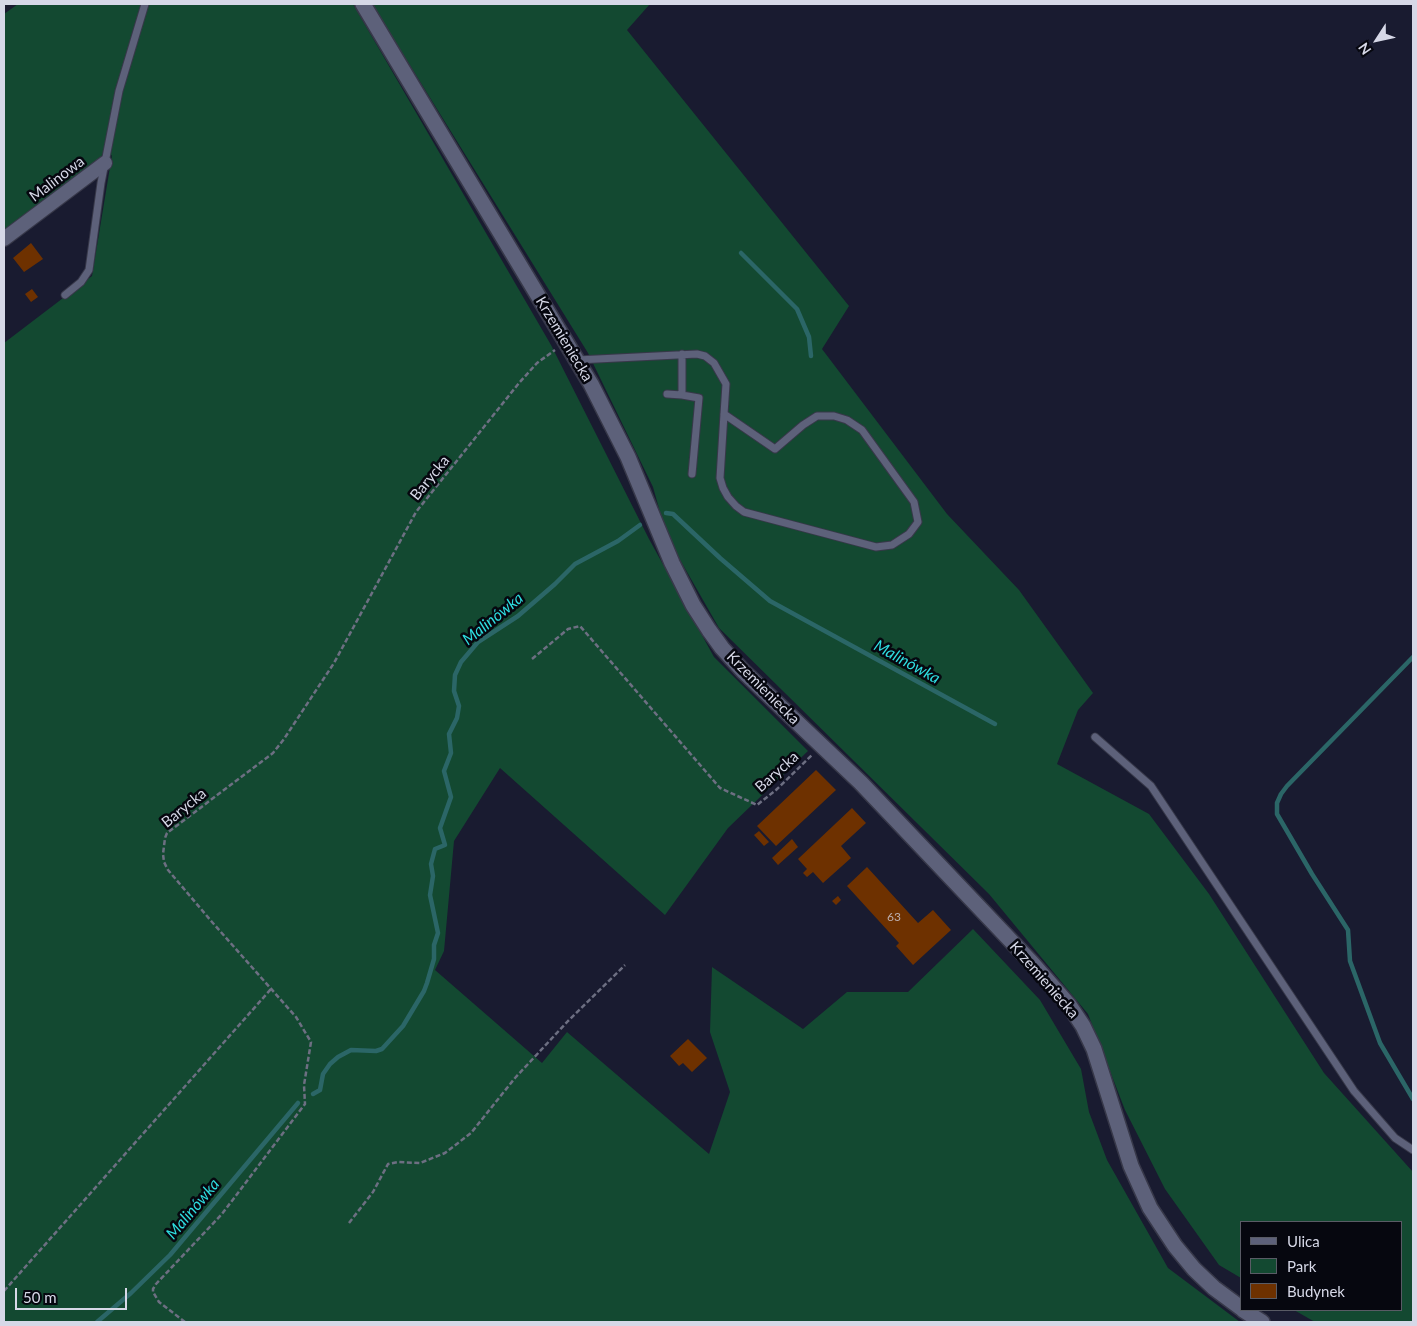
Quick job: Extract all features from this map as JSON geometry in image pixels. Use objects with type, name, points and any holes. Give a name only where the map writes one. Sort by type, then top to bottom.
[{"type":"street","name":"Krzemieniecka","points":[[363,4],[577,360],[612,424],[638,480],[672,563],[702,619],[722,648],[743,671],[858,780],[1032,963],[1068,1005],[1083,1026],[1094,1049],[1131,1166],[1150,1208],[1175,1246],[1194,1269],[1214,1288],[1240,1308]]},
{"type":"street","name":"Malinowa","points":[[4,239],[105,163]]},
{"type":"street","name":"Krzemieniecka","points":[[1245,1311],[1262,1322]]},
{"type":"lane","points":[[65,295],[81,282],[89,270],[92,238],[119,91],[144,4]]},
{"type":"lane","points":[[682,354],[682,395]]},
{"type":"lane","points":[[577,360],[697,354],[705,356],[714,363],[726,384],[724,414],[720,478],[722,488],[736,506],[744,512],[876,547],[892,545],[909,534],[918,522],[914,502],[862,430],[847,420],[834,416],[817,416],[803,425],[775,449],[724,414]]},
{"type":"lane","points":[[667,394],[699,398],[692,474]]},
{"type":"lane","points":[[1095,737],[1151,786],[1354,1091],[1395,1138],[1413,1150]]},
{"type":"path","name":"Barycka","points":[[185,1322],[159,1302],[153,1289],[222,1214],[305,1104],[304,1085],[311,1042],[296,1017],[168,870],[163,854],[164,838],[167,833],[272,753],[278,746],[334,663],[416,512],[519,383],[538,363],[566,342]]},
{"type":"path","name":"Barycka","points":[[532,659],[568,629],[580,626],[720,788],[757,805],[776,790],[822,745]]},
{"type":"path","points":[[349,1223],[373,1192],[388,1164],[398,1162],[420,1163],[445,1153],[471,1133],[515,1078],[624,965]]},
{"type":"path","points":[[4,1291],[271,989]]},
{"type":"green space","points":[[18,4],[353,4],[551,345],[649,539],[714,657],[808,751],[728,828],[665,915],[500,768],[454,841],[444,951],[435,970],[542,1063],[567,1032],[709,1154],[730,1092],[710,1032],[712,967],[803,1029],[847,992],[908,992],[973,929],[1040,1000],[1081,1069],[1089,1112],[1107,1160],[1168,1268],[1240,1322],[4,1322],[4,343],[92,276],[112,155],[4,235],[4,14]]},
{"type":"green space","points":[[372,4],[650,4],[627,30],[849,306],[822,349],[947,514],[1019,590],[1093,693],[1078,710],[1057,764],[1149,814],[1209,894],[1324,1073],[1413,1172],[1413,1322],[1315,1322],[1296,1311],[1402,1311],[1402,1221],[1240,1221],[1240,1277],[1219,1265],[1165,1189],[1125,1110],[1088,1014],[989,894],[719,628],[667,537],[653,487],[588,353]]},
{"type":"building","points":[[31,243],[43,259],[24,272],[13,258]]},
{"type":"building","points":[[32,289],[38,297],[31,302],[25,294]]},
{"type":"building","points":[[816,770],[836,790],[776,846],[757,826]]},
{"type":"building","points":[[852,808],[866,823],[841,846],[851,858],[823,883],[813,872],[807,877],[803,873],[807,869],[798,859]]},
{"type":"building","points":[[759,831],[769,842],[764,846],[754,835]]},
{"type":"building","points":[[792,839],[798,847],[778,865],[772,858]]},
{"type":"building","points":[[867,867],[918,923],[933,910],[951,930],[913,965],[896,946],[899,943],[847,886]]},
{"type":"building","points":[[838,896],[841,900],[836,905],[832,901]]},
{"type":"building","points":[[688,1039],[707,1058],[692,1072],[683,1063],[679,1066],[670,1056]]},
{"type":"waterway","points":[[741,253],[797,309],[809,337],[811,356]]},
{"type":"waterway","name":"Malinówka","points":[[666,513],[673,514],[770,601],[995,724]]},
{"type":"waterway","name":"Malinówka","points":[[313,1094],[320,1090],[323,1074],[338,1057],[351,1050],[376,1051],[382,1049],[403,1026],[427,983],[434,959],[434,945],[438,933],[430,895],[433,876],[431,864],[435,849],[445,845],[440,828],[451,797],[444,771],[451,753],[449,734],[457,718],[459,706],[454,691],[455,675],[461,662],[478,642],[518,616],[575,564],[618,541],[640,525]]},
{"type":"waterway","points":[[1413,657],[1287,786],[1277,803],[1277,814],[1348,930],[1350,961],[1380,1043],[1413,1099]]},
{"type":"waterway","name":"Malinówka","points":[[97,1322],[131,1293],[170,1255],[298,1103]]}]
